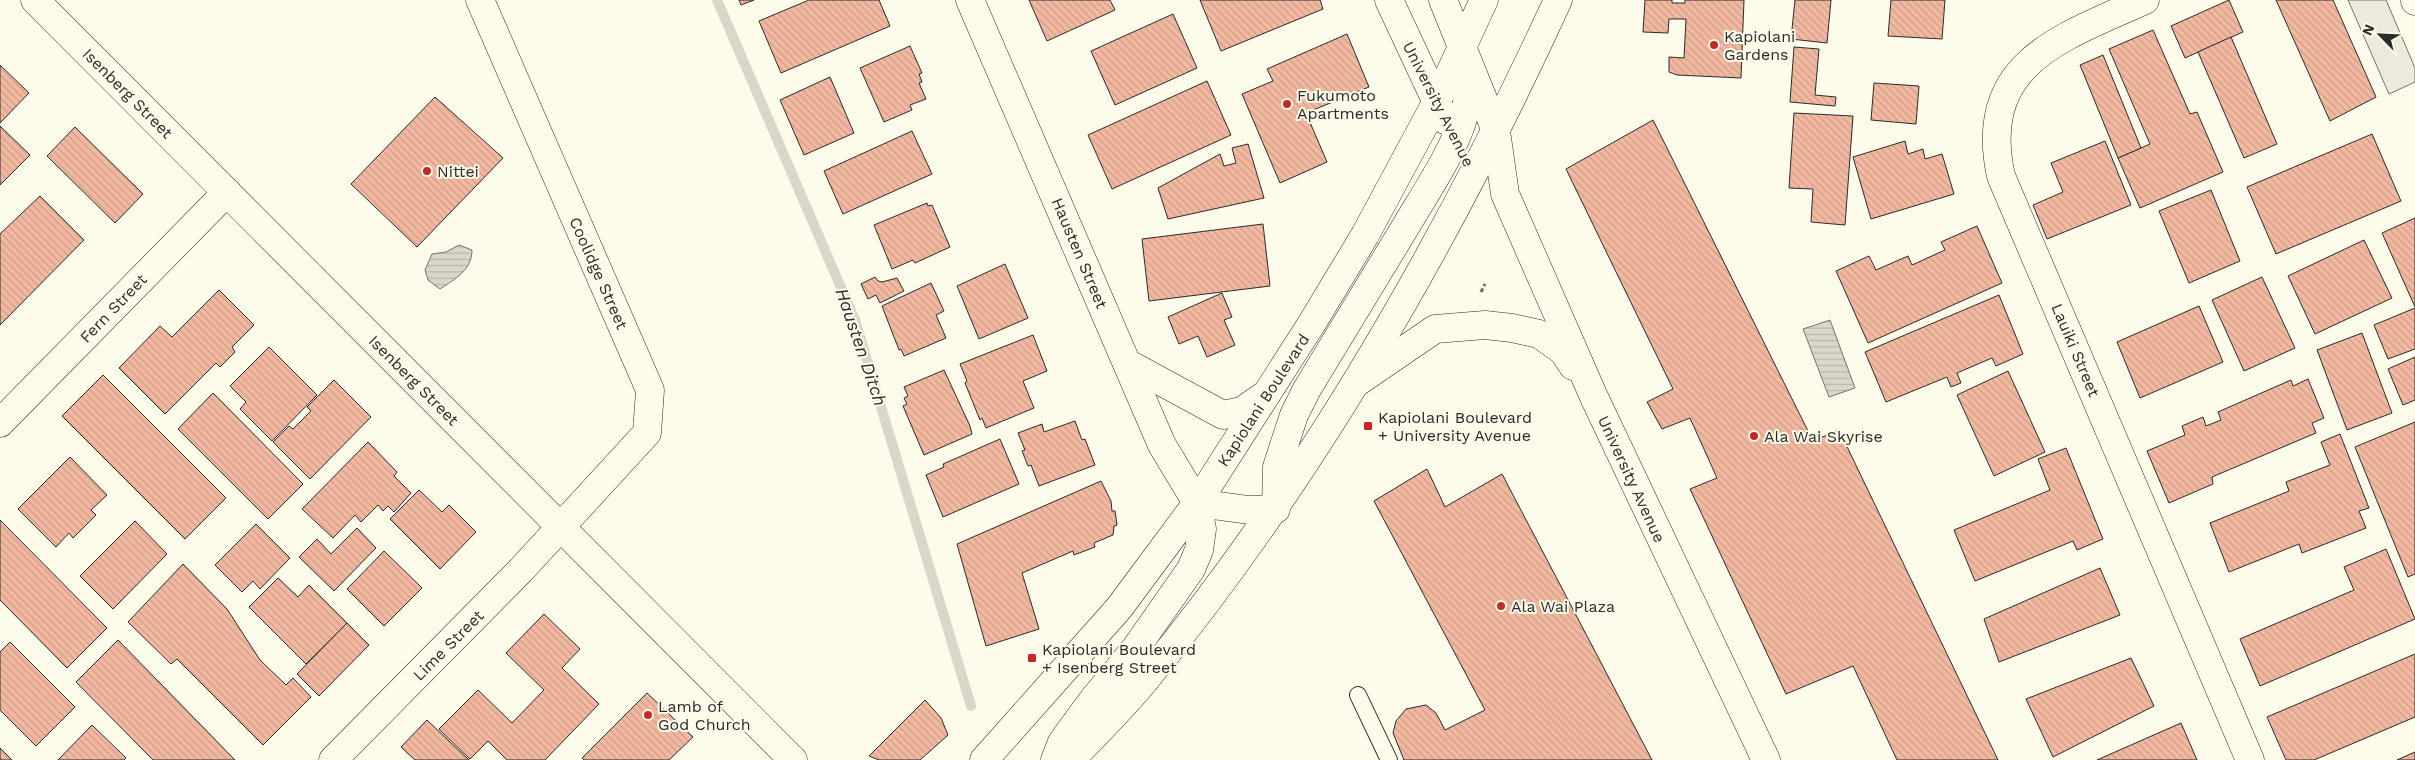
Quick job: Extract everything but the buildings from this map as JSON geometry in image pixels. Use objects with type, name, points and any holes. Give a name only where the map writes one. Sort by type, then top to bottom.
[{"type":"street","name":"Isenberg Street","points":[[35,0],[793,760]]},
{"type":"street","name":"Coolidge Street","points":[[480,0],[650,390],[647,433],[561,527]]},
{"type":"street","name":"Hausten Street","points":[[970,0],[1171,461],[1197,503]]},
{"type":"street","name":"University Avenue","points":[[1389,0],[1436,103],[1475,174],[1505,194]]},
{"type":"street","name":"University Avenue","points":[[1443,0],[1496,131],[1505,194],[1594,397],[1766,760]]},
{"type":"street","name":"Kapiolani Boulevard","points":[[984,760],[1119,608],[1197,503],[1268,393],[1365,235],[1436,103],[1484,0]]},
{"type":"street","points":[[1070,760],[1144,681],[1276,509],[1356,383],[1475,174],[1558,0]]},
{"type":"street","name":"Lauiki Street","points":[[2145,0],[2057,41],[2029,62],[2008,90],[2002,106],[1996,141],[1998,158],[2001,176],[2250,760]]},
{"type":"street","points":[[1276,509],[1277,467],[1294,415],[1307,389],[1431,185],[1464,117],[1468,97],[1467,64],[1462,48]]},
{"type":"street","name":"Fern Street","points":[[0,423],[227,192]]},
{"type":"street","points":[[1356,383],[1434,329],[1485,325],[1539,334],[1563,351],[1594,397]]},
{"type":"street","points":[[1127,363],[1223,415],[1242,411],[1268,393]]},
{"type":"street","points":[[1055,760],[1062,742],[1092,701],[1135,649],[1191,569],[1199,550],[1202,530],[1197,503],[1249,510],[1276,509]]},
{"type":"street","name":"Lime Street","points":[[333,760],[462,631],[561,527]]},
{"type":"lane","points":[[1358,696],[1390,760]]},
{"type":"shaded area","points":[[2348,0],[2386,0],[2415,68],[2415,82],[2389,94]]},
{"type":"shaded area","points":[[459,245],[472,250],[469,263],[462,273],[440,289],[428,280],[425,270],[432,254],[446,252]]},
{"type":"shaded area","points":[[1830,320],[1855,388],[1829,397],[1803,329]]},
{"type":"waterway","name":"Hausten Ditch","points":[[717,0],[855,320],[971,706]]},
{"type":"place","name":"Kapiolani Gardens","points":[[1714,45]]},
{"type":"place","name":"Fukumoto Apartments","points":[[1287,104]]},
{"type":"place","name":"Nittei","points":[[427,171]]},
{"type":"place","name":"Kapiolani Boulevard + University Avenue","points":[[1368,426]]},
{"type":"place","name":"Ala Wai Skyrise","points":[[1754,436]]},
{"type":"place","name":"Ala Wai Plaza","points":[[1501,606]]},
{"type":"place","name":"Kapiolani Boulevard + Isenberg Street","points":[[1032,658]]},
{"type":"place","name":"Lamb of God Church","points":[[648,715]]}]
